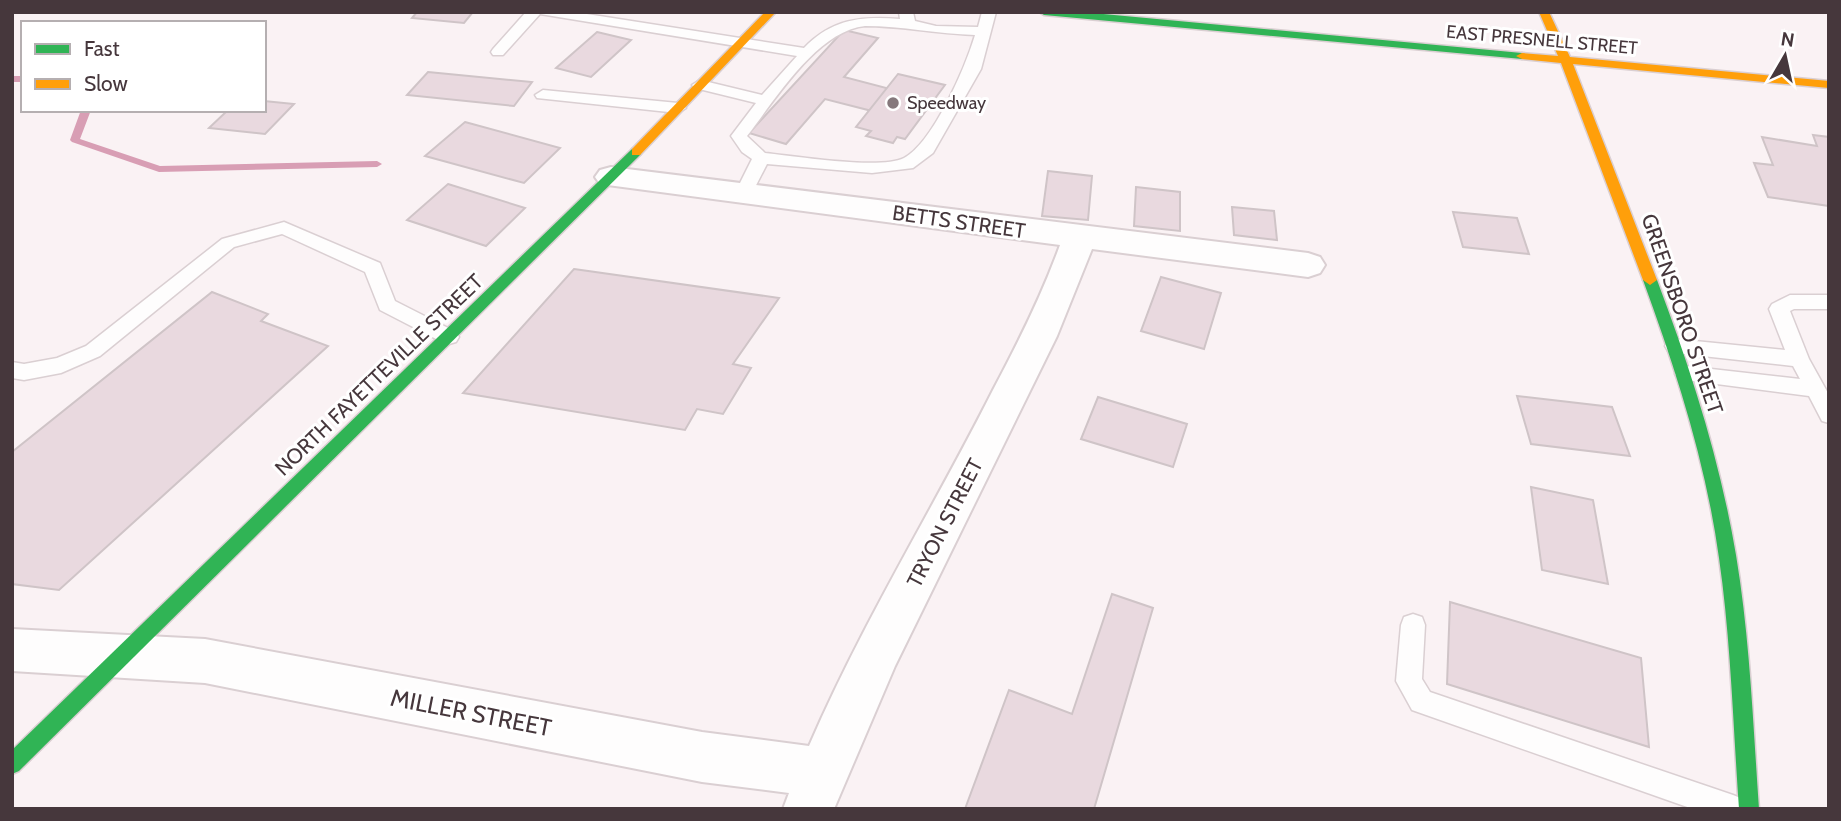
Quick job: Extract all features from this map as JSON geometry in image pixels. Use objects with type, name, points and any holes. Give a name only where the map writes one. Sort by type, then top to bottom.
[{"type":"main road","name":"NORTH FAYETTEVILLE STREET","points":[[12,764],[611,177],[771,12]]},
{"type":"main road","name":"EAST PRESNELL STREET","points":[[1044,12],[1124,16],[1829,85]]},
{"type":"main road","name":"GREENSBORO STREET","points":[[1544,12],[1566,61],[1675,346],[1709,463],[1732,596],[1749,809]]},
{"type":"street","name":"BETTS STREET","points":[[611,177],[1308,265]]},
{"type":"street","name":"TRYON STREET","points":[[815,790],[873,662],[993,431],[1066,279],[1079,237]]},
{"type":"street","name":"MILLER STREET","points":[[12,650],[205,661],[702,757],[815,790]]},
{"type":"lane","points":[[498,52],[534,12]]},
{"type":"lane","points":[[545,12],[807,53]]},
{"type":"lane","points":[[982,31],[936,30],[907,18],[846,23],[822,35],[739,136],[748,148],[761,158],[872,168],[907,164],[927,149],[973,69],[989,12]]},
{"type":"lane","points":[[700,86],[766,101]]},
{"type":"lane","points":[[543,95],[678,108]]},
{"type":"lane","points":[[744,193],[761,158]]},
{"type":"lane","points":[[16,374],[61,365],[93,351],[228,243],[284,228],[373,268],[387,305],[449,337]]},
{"type":"lane","points":[[1829,302],[1790,302],[1779,309],[1799,359],[1829,415]]},
{"type":"lane","points":[[1675,346],[1799,359]]},
{"type":"lane","points":[[1685,374],[1815,389]]},
{"type":"lane","points":[[1413,625],[1409,681],[1421,701],[1733,809]]},
{"type":"building","points":[[417,12],[473,12],[464,23],[412,18]]},
{"type":"building","points":[[844,30],[878,38],[844,77],[894,90],[876,112],[825,99],[786,144],[749,133]]},
{"type":"building","points":[[597,32],[631,40],[591,77],[556,68]]},
{"type":"building","points":[[428,72],[532,82],[514,106],[407,95]]},
{"type":"building","points":[[898,74],[945,85],[905,139],[897,137],[893,143],[866,136],[871,131],[856,127]]},
{"type":"building","points":[[266,101],[294,104],[265,134],[209,128],[226,112],[266,112]]},
{"type":"building","points":[[465,122],[560,148],[524,183],[425,156]]},
{"type":"building","points":[[1813,135],[1829,137],[1829,206],[1768,197],[1754,163],[1773,165],[1762,137],[1817,146]]},
{"type":"building","points":[[1048,171],[1092,176],[1088,220],[1042,216]]},
{"type":"building","points":[[448,184],[525,208],[486,246],[407,220]]},
{"type":"building","points":[[1136,187],[1180,192],[1180,231],[1134,226]]},
{"type":"building","points":[[1232,207],[1274,211],[1277,240],[1234,235]]},
{"type":"building","points":[[1453,212],[1517,218],[1529,254],[1463,247]]},
{"type":"building","points":[[574,269],[779,298],[733,364],[751,368],[723,414],[697,409],[685,430],[463,393]]},
{"type":"building","points":[[1161,277],[1221,293],[1204,349],[1141,331]]},
{"type":"building","points":[[212,292],[268,314],[261,321],[328,346],[59,590],[12,584],[12,452]]},
{"type":"building","points":[[1517,396],[1612,407],[1630,456],[1531,444]]},
{"type":"building","points":[[1098,397],[1187,424],[1173,467],[1081,439]]},
{"type":"building","points":[[1531,487],[1593,500],[1608,584],[1542,570]]},
{"type":"building","points":[[1112,594],[1153,608],[1094,809],[965,809],[1009,690],[1072,714]]},
{"type":"building","points":[[1450,602],[1641,658],[1649,747],[1447,684]]},
{"type":"waterway","points":[[12,79],[21,79]]},
{"type":"waterway","points":[[85,112],[75,140],[159,169],[377,164]]},
{"type":"traffic: fast","points":[[1044,12],[1522,56]]},
{"type":"traffic: fast","points":[[12,764],[636,152]]},
{"type":"traffic: fast","points":[[1650,280],[1678,357],[1702,436],[1728,556],[1736,623],[1749,809]]},
{"type":"traffic: slow","points":[[636,152],[771,12]]},
{"type":"traffic: slow","points":[[1544,12],[1566,61],[1650,280]]},
{"type":"traffic: slow","points":[[1522,56],[1829,85]]},
{"type":"place","name":"Speedway","points":[[893,103]]}]
